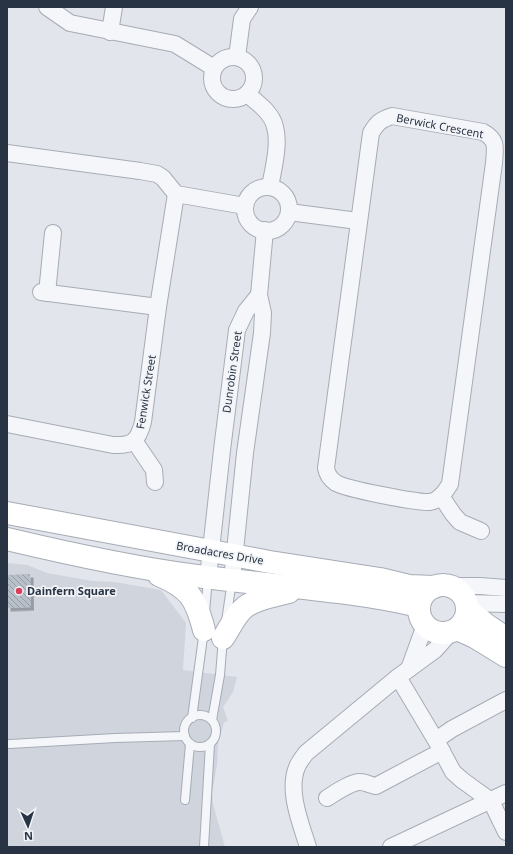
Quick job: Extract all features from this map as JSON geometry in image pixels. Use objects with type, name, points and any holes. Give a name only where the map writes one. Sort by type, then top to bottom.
[{"type":"street","points":[[47,7],[70,23],[175,44],[214,68]]},
{"type":"street","points":[[110,32],[114,7]]},
{"type":"street","points":[[237,57],[242,19],[250,7]]},
{"type":"street","points":[[230,57],[244,59],[253,69],[254,76],[251,89],[240,98],[226,98],[215,89],[212,82],[214,68],[218,63],[230,57]]},
{"type":"street","points":[[246,94],[266,111],[275,126],[277,140],[270,187]]},
{"type":"street","name":"Berwick Crescent","points":[[392,116],[471,129],[484,132],[490,136],[494,142],[495,148],[492,178],[450,484],[441,496],[430,502],[417,501],[349,488],[336,482],[327,473],[327,456],[358,221],[371,133],[376,124],[382,119],[392,116]]},
{"type":"street","points":[[7,153],[140,170],[157,174],[163,178],[176,194],[245,206]]},
{"type":"street","points":[[270,187],[278,190],[285,196],[288,203],[289,212],[284,222],[276,229],[265,230],[256,228],[250,223],[246,215],[245,206],[247,199],[256,189],[270,187]]},
{"type":"street","name":"Fenwick Street","points":[[7,424],[113,445],[125,446],[135,442],[140,433],[143,422],[158,307],[176,194]]},
{"type":"street","points":[[289,212],[358,221]]},
{"type":"street","points":[[232,580],[245,453],[262,333],[262,313],[259,295],[265,230]]},
{"type":"street","points":[[53,233],[44,293],[158,307]]},
{"type":"street","name":"Dunrobin Street","points":[[208,577],[237,330],[246,311],[259,295]]},
{"type":"street","points":[[135,442],[154,470],[155,482]]},
{"type":"street","points":[[222,450],[245,453]]},
{"type":"street","points":[[441,496],[460,522],[481,531]]},
{"type":"street","name":"Broadacres Drive","points":[[7,513],[211,552],[380,579],[409,586],[442,586]]},
{"type":"street","points":[[7,539],[78,556],[141,567],[208,577],[351,593],[390,599],[422,616],[431,630],[437,633],[445,633],[454,630],[475,637],[506,656]]},
{"type":"street","points":[[141,567],[172,581],[185,590],[192,597],[213,634],[246,607],[258,600],[304,588]]},
{"type":"street","points":[[442,586],[457,590],[462,596],[466,606],[488,626],[506,638]]},
{"type":"street","points":[[506,588],[442,586],[424,594],[422,616],[403,673],[453,772],[491,801],[506,832]]},
{"type":"street","points":[[466,606],[506,604]]},
{"type":"street","points":[[308,847],[297,812],[294,784],[297,767],[306,753],[403,673],[435,650],[464,620],[466,606]]},
{"type":"street","points":[[327,798],[356,782],[376,786],[439,746],[452,729],[506,700]]},
{"type":"street","points":[[391,847],[506,793]]},
{"type":"lane","points":[[208,577],[213,634],[220,675],[212,720]]},
{"type":"lane","points":[[185,800],[190,744],[185,736],[185,726],[192,718],[213,634],[232,580]]},
{"type":"lane","points":[[192,718],[202,716],[212,720],[215,725],[216,736],[210,744],[204,847]]},
{"type":"lane","points":[[10,744],[114,738],[185,736]]},
{"type":"lane","points":[[190,744],[200,747],[210,744]]},
{"type":"shaded area","name":"Dainfern Square","points":[[7,563],[27,565],[47,573],[92,581],[114,582],[161,590],[186,623],[183,670],[237,677],[233,692],[223,707],[228,721],[224,722],[218,744],[217,765],[212,793],[213,804],[225,847],[7,847]]},
{"type":"building","name":"Dainfern Square","points":[[30,574],[31,607],[7,608],[7,575]]},
{"type":"place","name":"Dainfern Square","points":[[19,591]]}]
